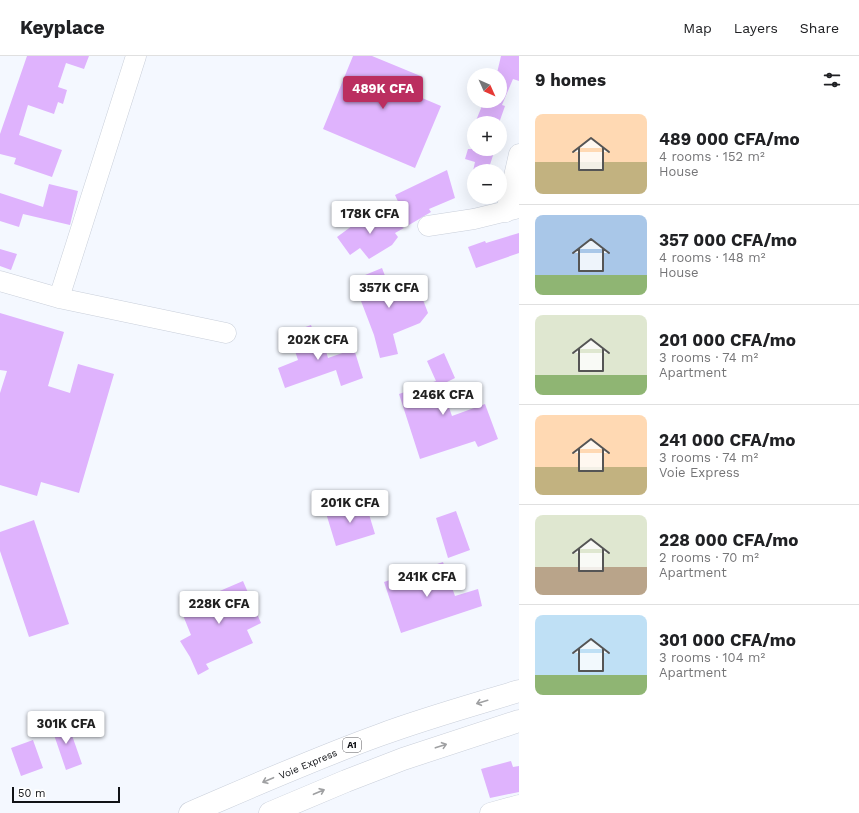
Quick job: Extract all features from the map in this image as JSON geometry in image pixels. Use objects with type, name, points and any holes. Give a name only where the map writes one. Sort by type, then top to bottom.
[{"type":"highway","name":"Voie Express","points":[[190,813],[318,759],[380,735],[437,715],[519,691]]},
{"type":"highway","points":[[270,813],[403,759],[519,721]]},
{"type":"street","points":[[59,298],[136,56]]},
{"type":"street","points":[[428,226],[474,219],[513,210],[519,154]]},
{"type":"street","points":[[0,281],[59,298],[226,333]]},
{"type":"street","points":[[490,813],[519,805]]},
{"type":"building","points":[[27,56],[89,56],[84,69],[66,63],[58,87],[67,90],[63,104],[58,102],[54,114],[28,105],[19,135],[62,150],[52,177],[14,164],[16,158],[0,154],[0,134]]},
{"type":"building","points":[[353,56],[372,56],[423,77],[415,95],[441,106],[415,168],[323,129]]},
{"type":"building","points":[[501,56],[519,56],[519,81],[513,79],[507,93],[507,68],[498,68]]},
{"type":"building","points":[[481,108],[504,108],[501,116],[478,116]]},
{"type":"building","points":[[467,152],[467,156],[493,156],[490,164],[475,164],[475,162],[465,159]]},
{"type":"building","points":[[447,170],[455,198],[429,209],[431,212],[409,225],[395,195]]},
{"type":"building","points":[[49,184],[78,191],[70,225],[23,214],[19,227],[0,221],[0,193],[43,207]]},
{"type":"building","points":[[371,212],[404,228],[395,233],[398,237],[392,245],[369,259],[360,248],[350,255],[337,237]]},
{"type":"building","points":[[519,233],[519,253],[476,268],[468,247],[485,241],[486,243]]},
{"type":"building","points":[[0,249],[17,254],[11,270],[0,266]]},
{"type":"building","points":[[382,268],[392,294],[417,284],[428,313],[420,323],[393,334],[398,354],[380,358],[374,335],[353,280]]},
{"type":"building","points":[[0,313],[64,332],[48,386],[70,393],[78,364],[114,374],[79,493],[41,482],[37,496],[0,485],[0,393],[7,371],[0,370]]},
{"type":"building","points":[[311,325],[321,352],[326,351],[328,358],[354,349],[363,378],[341,386],[336,370],[285,388],[278,368],[298,360],[289,333]]},
{"type":"building","points":[[444,353],[455,378],[441,385],[452,416],[485,404],[498,439],[478,447],[475,441],[420,459],[399,394],[436,381],[427,361]]},
{"type":"building","points":[[365,501],[375,534],[336,546],[326,513]]},
{"type":"building","points":[[456,511],[470,550],[448,558],[436,518]]},
{"type":"building","points":[[34,520],[69,624],[29,637],[0,551],[0,532]]},
{"type":"building","points":[[443,562],[455,596],[478,589],[482,606],[401,633],[384,582]]},
{"type":"building","points":[[243,581],[261,623],[247,630],[253,643],[206,664],[209,669],[198,675],[190,657],[180,641],[191,635],[180,608]]},
{"type":"building","points":[[67,721],[82,764],[66,770],[51,726]]},
{"type":"building","points":[[33,740],[43,768],[21,776],[11,748]]},
{"type":"building","points":[[511,761],[513,767],[519,766],[519,792],[490,798],[481,769]]}]
